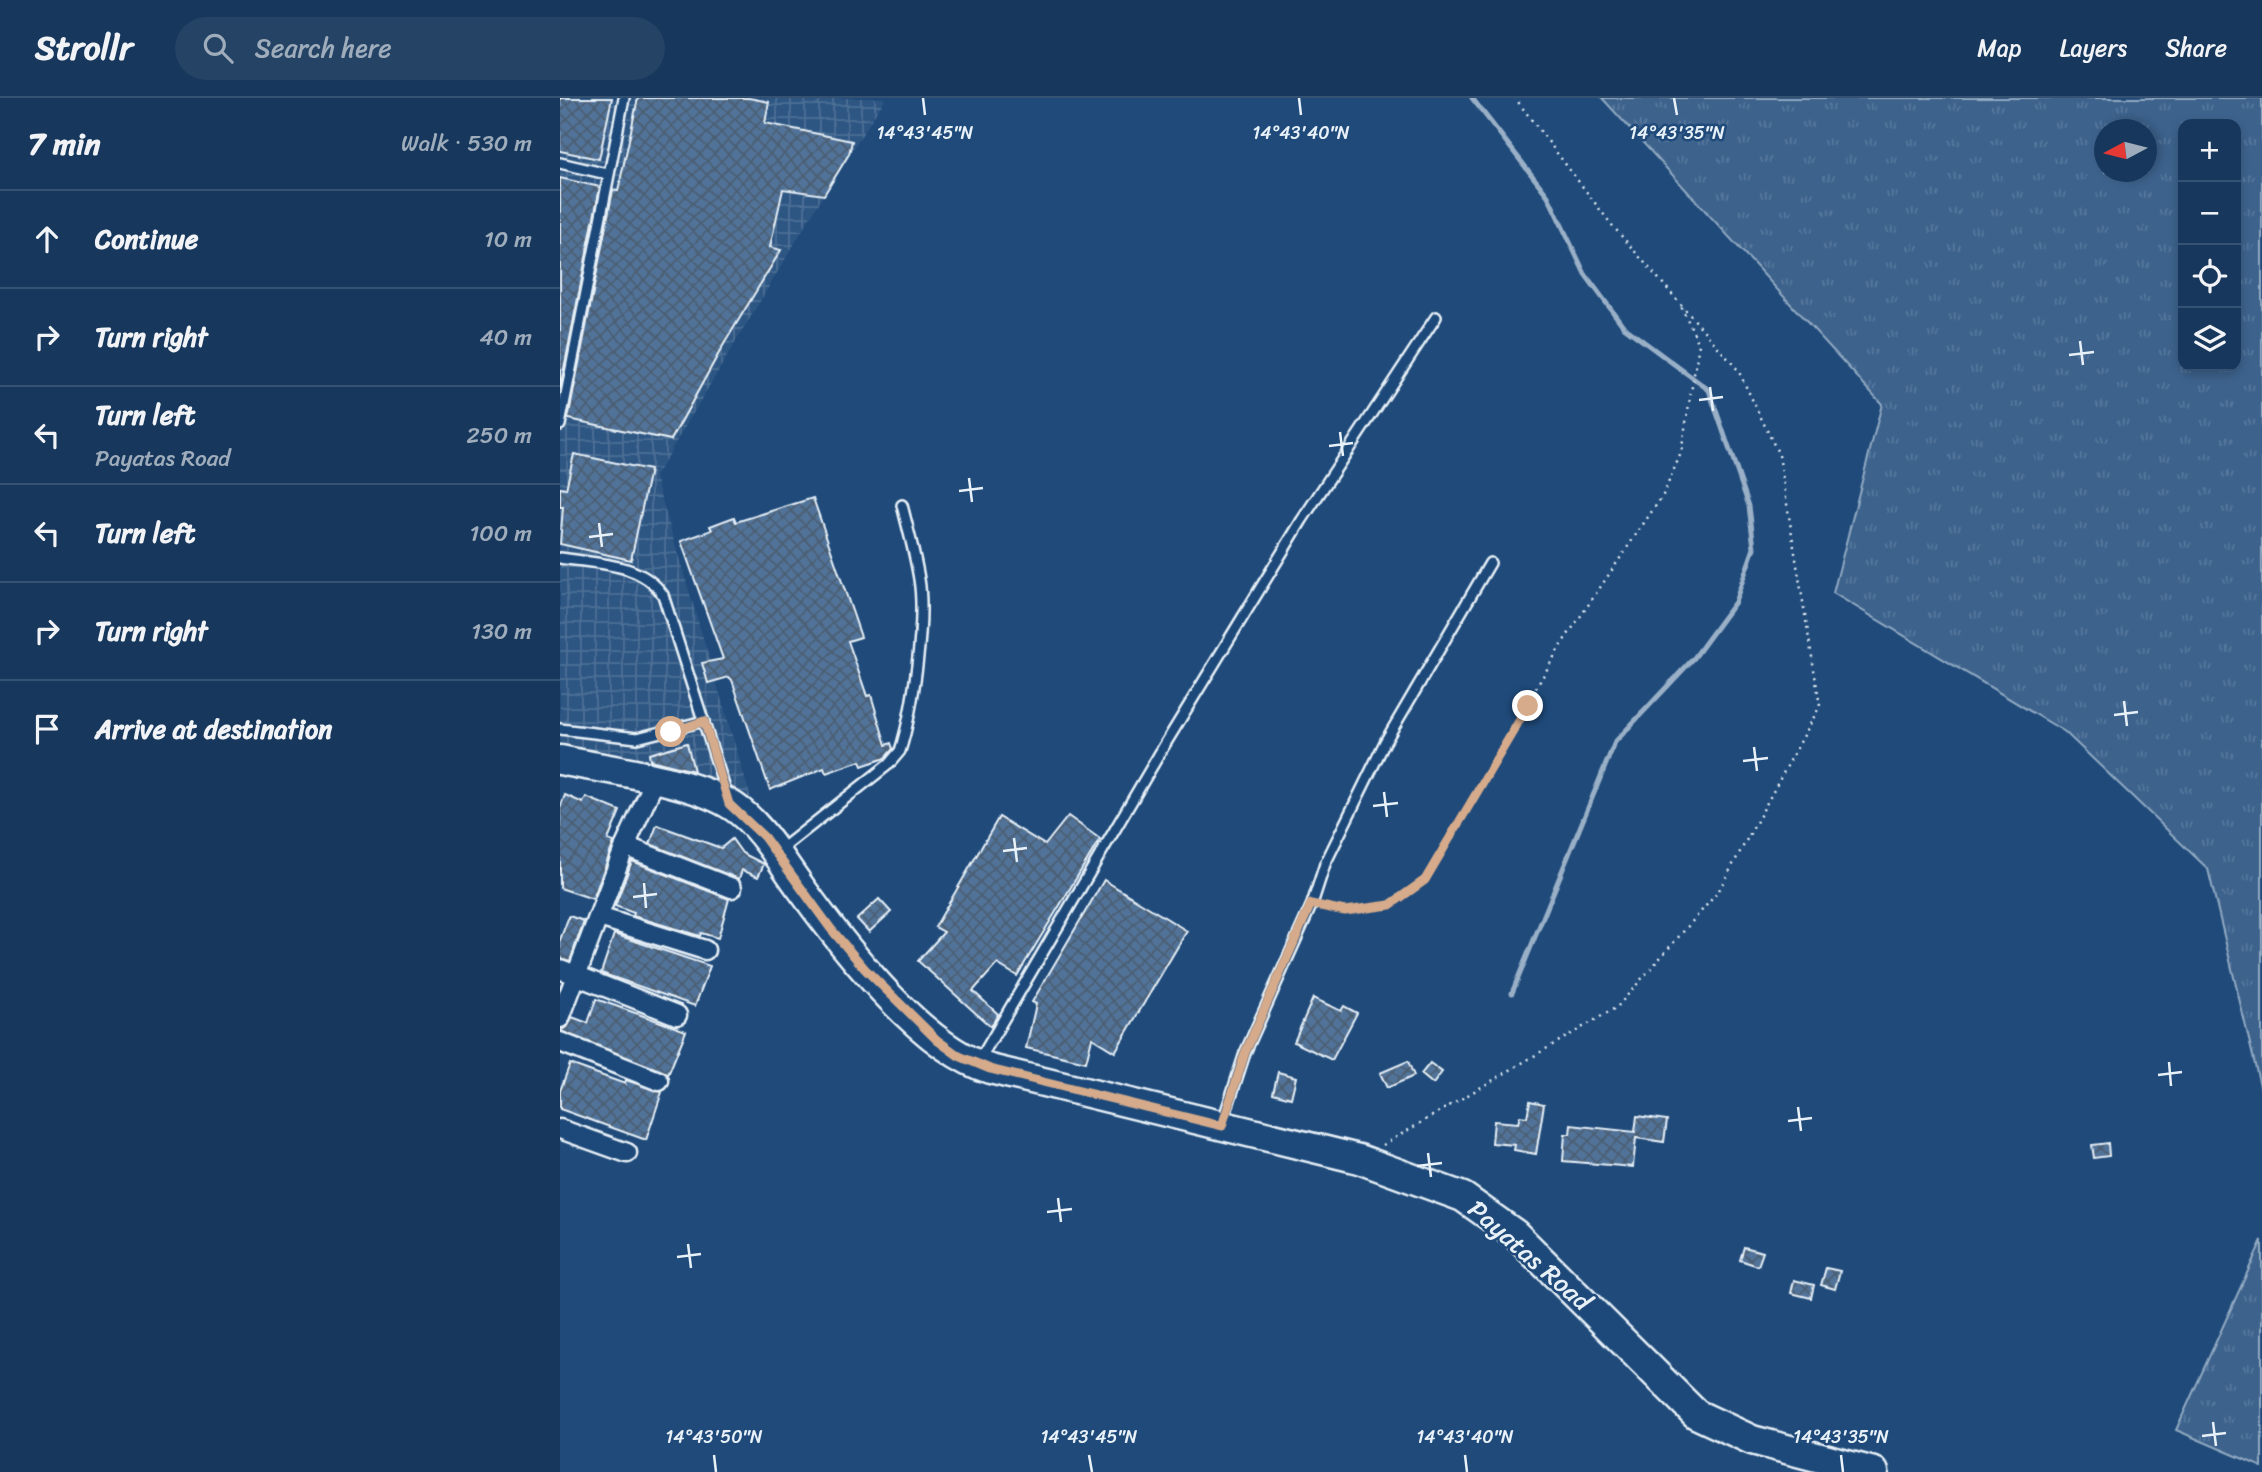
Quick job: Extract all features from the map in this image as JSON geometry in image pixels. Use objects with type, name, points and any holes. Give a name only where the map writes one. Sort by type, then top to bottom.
[{"type":"main road","name":"Payatas Road","points":[[560,760],[655,780],[729,804],[755,826],[831,929],[865,969],[937,1040],[977,1065],[1359,1159],[1444,1188],[1486,1212],[1556,1272],[1696,1414],[1752,1440],[1874,1472]]},
{"type":"street","points":[[560,1018],[568,972],[598,917],[625,846],[655,780]]},
{"type":"street","points":[[625,846],[732,888]]},
{"type":"street","points":[[598,917],[705,950]]},
{"type":"street","points":[[568,972],[677,1015]]},
{"type":"street","points":[[560,1042],[659,1082]]},
{"type":"street","points":[[560,1129],[627,1153]]},
{"type":"lane","points":[[560,425],[624,98]]},
{"type":"lane","points":[[560,163],[607,174]]},
{"type":"lane","points":[[977,1065],[1164,746],[1316,497],[1436,317]]},
{"type":"lane","points":[[776,853],[879,772],[900,751],[920,642],[922,611],[919,580],[902,505]]},
{"type":"lane","points":[[560,558],[627,568],[644,574],[657,586],[668,608],[729,804]]},
{"type":"lane","points":[[1222,1126],[1245,1053],[1311,904],[1325,864],[1385,742],[1490,563]]},
{"type":"lane","points":[[560,729],[638,738],[704,721]]},
{"type":"path","points":[[1359,1159],[1617,1007],[1718,892],[1820,706],[1779,455],[1738,370],[1611,224],[1515,98]]},
{"type":"path","points":[[1311,904],[1345,911],[1390,905],[1425,880],[1561,645],[1663,495],[1681,453],[1699,344],[1678,301]]},
{"type":"shaded area","points":[[560,98],[886,98],[838,171],[655,477],[753,805],[560,753]]},
{"type":"green space","points":[[1602,98],[2262,98],[2262,1094],[2208,869],[2065,732],[1833,593],[1882,404]]},
{"type":"green space","points":[[2262,1240],[2262,1467],[2176,1430]]},
{"type":"building","points":[[560,98],[612,98],[599,159],[560,151]]},
{"type":"building","points":[[638,98],[749,98],[769,102],[765,123],[852,141],[849,154],[824,195],[783,189],[770,247],[781,250],[724,344],[671,440],[568,419],[613,190],[618,191]]},
{"type":"building","points":[[560,178],[600,187],[560,389]]},
{"type":"building","points":[[574,454],[650,470],[631,560],[560,544],[563,507],[560,507],[560,488],[566,489]]},
{"type":"building","points":[[813,498],[861,637],[848,641],[867,696],[871,695],[886,745],[891,743],[893,749],[885,758],[862,766],[860,761],[826,773],[824,768],[770,790],[732,680],[729,677],[708,683],[702,663],[723,659],[681,541],[712,530],[710,526],[734,517],[736,522]]},
{"type":"building","points":[[687,743],[694,771],[650,760],[649,754]]},
{"type":"building","points":[[565,795],[583,803],[586,797],[620,811],[608,840],[614,842],[593,899],[560,888],[560,808]]},
{"type":"building","points":[[1068,816],[1100,839],[1017,976],[997,964],[973,991],[998,1014],[991,1027],[918,961],[944,932],[935,927],[999,817],[1045,845]]},
{"type":"building","points":[[657,825],[721,848],[732,839],[742,853],[764,864],[758,877],[742,870],[739,879],[650,844]]},
{"type":"building","points":[[632,861],[729,899],[718,938],[701,933],[700,936],[633,916],[634,913],[615,906]]},
{"type":"building","points":[[1104,880],[1187,931],[1115,1052],[1092,1038],[1086,1062],[1026,1048],[1036,1004],[1032,1002]]},
{"type":"building","points":[[879,899],[891,912],[869,932],[857,919]]},
{"type":"building","points":[[569,916],[584,921],[570,961],[560,958],[560,940]]},
{"type":"building","points":[[614,934],[710,966],[695,1006],[601,973]]},
{"type":"building","points":[[1313,998],[1341,1011],[1344,1006],[1357,1013],[1332,1060],[1294,1042]]},
{"type":"building","points":[[596,999],[686,1031],[668,1075],[560,1031],[568,1026],[572,1017],[588,1023]]},
{"type":"building","points":[[1408,1061],[1414,1076],[1387,1088],[1380,1073]]},
{"type":"building","points":[[1430,1063],[1442,1072],[1433,1084],[1421,1074]]},
{"type":"building","points":[[570,1064],[625,1084],[626,1080],[662,1092],[646,1140],[560,1109],[560,1091]]},
{"type":"building","points":[[1278,1072],[1296,1077],[1291,1098],[1273,1093]]},
{"type":"building","points":[[1530,1101],[1544,1104],[1536,1154],[1514,1150],[1515,1145],[1492,1143],[1494,1121],[1518,1123],[1520,1116],[1527,1117]]},
{"type":"building","points":[[1637,1116],[1667,1120],[1664,1142],[1636,1138],[1633,1167],[1563,1161],[1565,1134],[1570,1134],[1571,1125],[1635,1132]]},
{"type":"building","points":[[2108,1143],[2109,1156],[2094,1158],[2092,1145]]},
{"type":"building","points":[[1744,1247],[1763,1252],[1758,1266],[1740,1260]]},
{"type":"building","points":[[1826,1268],[1840,1271],[1835,1289],[1821,1285]]},
{"type":"building","points":[[1794,1280],[1814,1285],[1811,1298],[1791,1293]]},
{"type":"waterway","points":[[1472,98],[1548,196],[1585,274],[1624,327],[1709,390],[1749,506],[1754,548],[1735,602],[1694,658],[1615,742],[1512,993]]},
{"type":"route","points":[[671,732],[704,721],[729,804],[755,826],[831,929],[865,969],[937,1040],[959,1056],[990,1069],[1222,1126],[1245,1053],[1311,904],[1345,911],[1390,905],[1425,880],[1528,706]]}]
